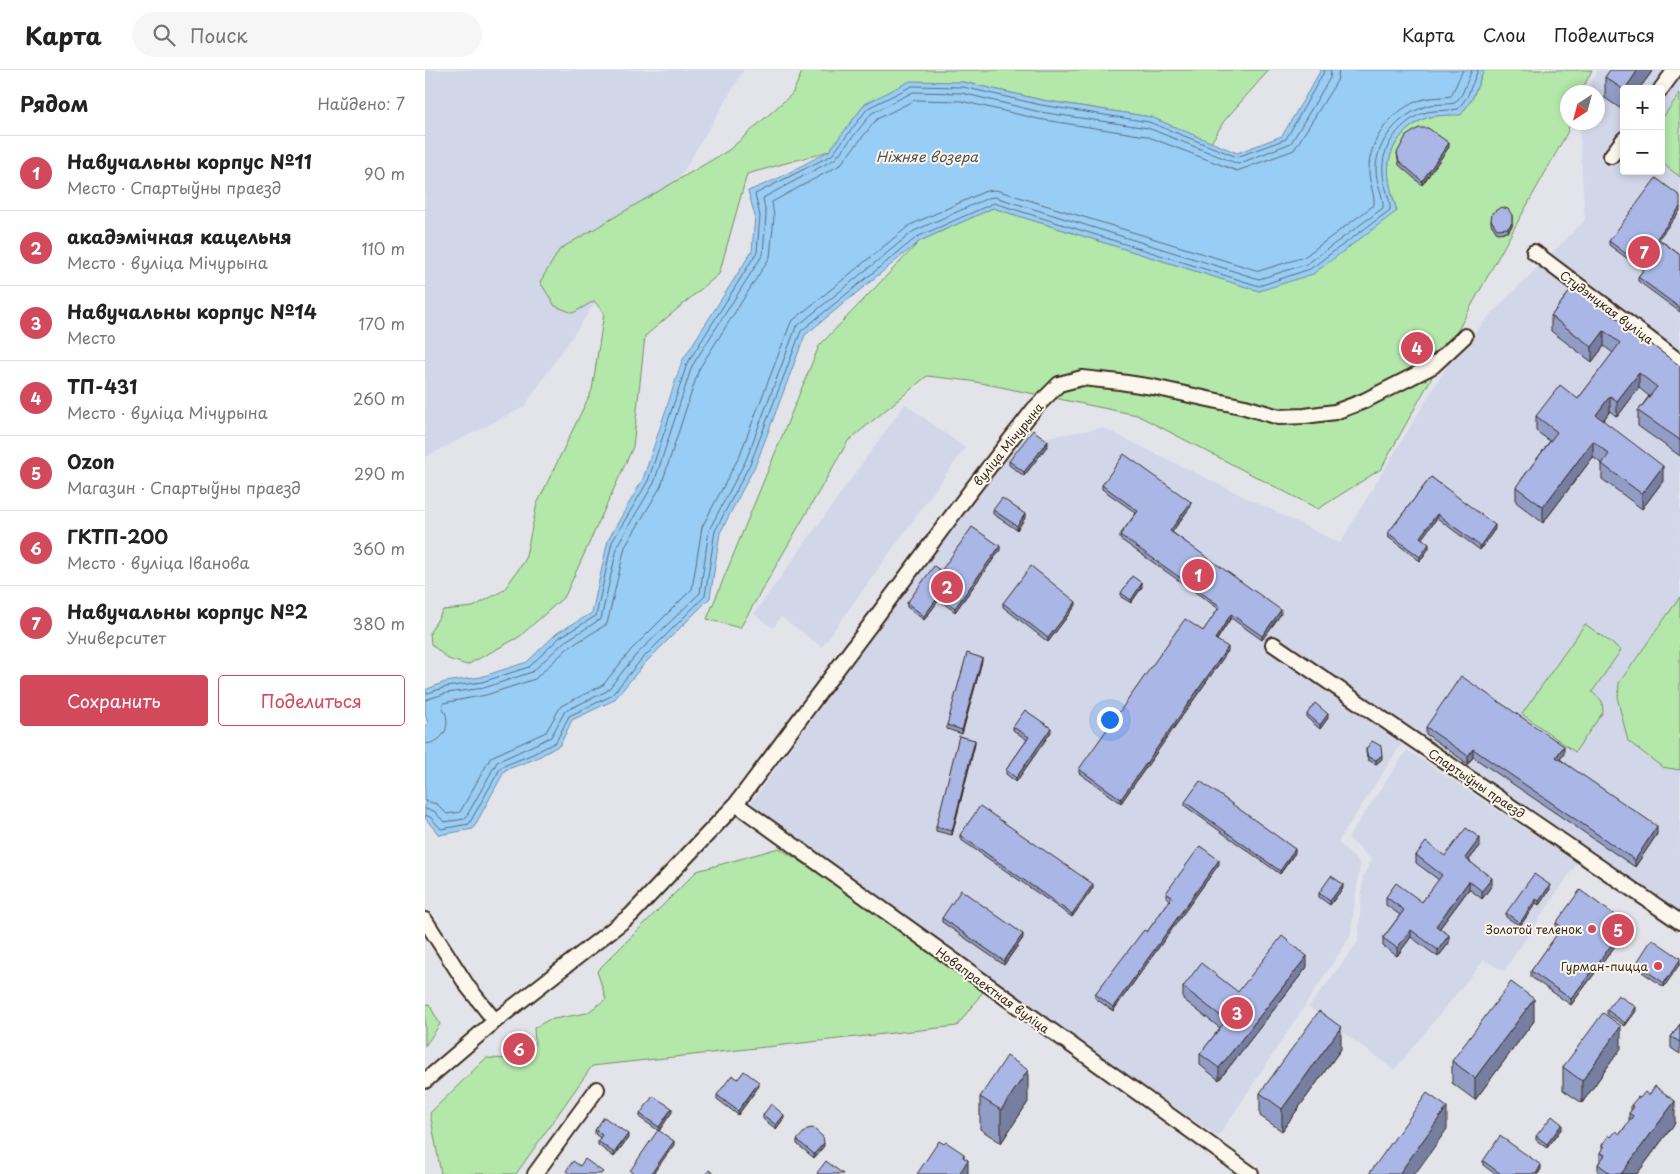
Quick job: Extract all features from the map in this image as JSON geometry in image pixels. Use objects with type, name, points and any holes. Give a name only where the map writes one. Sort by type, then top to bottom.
[{"type":"street","points":[[1664,85],[1675,70]]},
{"type":"street","points":[[1611,156],[1620,144]]},
{"type":"street","name":"Студэнцкая вуліца","points":[[1534,252],[1680,362]]},
{"type":"street","name":"вуліца Мічурына","points":[[425,1081],[495,1021],[631,915],[736,804],[972,489],[1034,409],[1059,384],[1082,378],[1119,382],[1153,387],[1245,407],[1279,417],[1305,416],[1335,412],[1372,397],[1433,366],[1465,336]]},
{"type":"street","name":"Спартыўны праезд","points":[[1273,644],[1680,922]]},
{"type":"street","name":"Новапраектная вуліца","points":[[736,804],[1251,1174]]},
{"type":"street","points":[[425,920],[468,987],[495,1021]]},
{"type":"street","points":[[535,1174],[597,1090]]},
{"type":"shaded area","points":[[425,70],[744,70],[674,187],[524,407],[425,457]]},
{"type":"shaded area","points":[[1598,70],[1680,70],[1680,911],[1412,728],[1338,842],[1360,864],[1350,937],[1218,1137],[991,981],[748,807],[1014,442],[1103,428],[1340,543],[1450,361],[1491,314],[1585,220],[1579,130],[1605,130],[1605,85],[1590,85]]},
{"type":"shaded area","points":[[905,404],[965,448],[822,647],[781,617],[773,628],[754,614]]},
{"type":"shaded area","points":[[1407,750],[1577,863],[1504,971],[1484,960],[1394,1070],[1309,1007],[1358,942],[1363,877],[1372,860],[1348,838]]},
{"type":"green space","points":[[803,70],[1269,70],[1224,121],[1211,143],[1151,117],[1042,100],[963,82],[865,104],[829,151],[747,174],[719,274],[645,336],[633,447],[565,596],[519,637],[467,665],[448,659],[431,644],[430,632],[443,610],[473,607],[504,590],[525,560],[537,504],[592,390],[604,313],[594,301],[573,313],[555,306],[540,282],[560,249],[729,150],[792,94]]},
{"type":"green space","points":[[1484,70],[1592,70],[1584,85],[1560,85],[1560,130],[1568,130],[1567,133],[1381,469],[1318,509],[1137,415],[971,381],[927,376],[848,441],[740,628],[707,619],[819,346],[920,241],[993,208],[1260,291],[1397,211],[1388,171],[1389,162],[1396,143],[1403,134],[1425,118],[1461,114],[1472,99]]},
{"type":"green space","points":[[1680,93],[1680,177],[1665,165],[1665,114]]},
{"type":"green space","points":[[1680,597],[1680,770],[1662,767],[1628,741],[1618,701],[1619,683]]},
{"type":"green space","points":[[1585,624],[1621,650],[1592,692],[1602,701],[1603,712],[1575,752],[1522,714]]},
{"type":"green space","points":[[779,848],[991,981],[957,1026],[592,1066],[516,1174],[441,1174],[430,1113],[486,1058],[519,1059],[535,1044],[534,1028],[548,1020],[587,1013],[606,999],[597,971],[697,871]]},
{"type":"green space","points":[[429,1004],[440,1024],[425,1046],[425,1005]]},
{"type":"water","name":"Ніжняе возера","points":[[1321,70],[1484,70],[1472,99],[1461,115],[1425,118],[1403,134],[1396,143],[1389,162],[1388,171],[1397,211],[1313,274],[1259,291],[993,208],[920,241],[805,335],[756,464],[720,533],[710,598],[645,663],[614,700],[572,720],[560,745],[535,759],[505,770],[473,829],[439,835],[425,818],[425,726],[428,724],[425,712],[425,690],[445,682],[481,677],[527,662],[557,633],[592,613],[608,540],[643,479],[682,361],[752,251],[755,216],[748,191],[775,180],[829,151],[865,104],[910,81],[963,82],[1042,100],[1151,117],[1237,153],[1282,136]]},
{"type":"building","points":[[1610,70],[1638,70],[1628,85],[1620,85],[1620,87],[1605,77]]},
{"type":"building","points":[[1419,128],[1428,128],[1449,143],[1422,181],[1399,161],[1397,153],[1406,136]]},
{"type":"building","points":[[1656,178],[1680,196],[1680,207],[1657,238],[1680,255],[1680,308],[1638,277],[1645,268],[1609,241]]},
{"type":"building","points":[[1501,207],[1508,209],[1512,215],[1512,223],[1508,228],[1497,229],[1491,220],[1492,213]]},
{"type":"building","points":[[1574,286],[1680,366],[1680,440],[1638,411],[1657,387],[1639,373],[1617,401],[1610,396],[1596,415],[1663,466],[1642,494],[1602,464],[1609,454],[1593,441],[1543,507],[1516,487],[1557,432],[1536,416],[1560,385],[1578,399],[1620,343],[1604,331],[1592,347],[1551,316]]},
{"type":"building","points":[[1415,331],[1430,342],[1420,357],[1405,347]]},
{"type":"building","points":[[1033,430],[1048,441],[1024,472],[1009,461]]},
{"type":"building","points":[[1124,454],[1191,502],[1170,531],[1281,610],[1262,636],[1231,614],[1215,639],[1228,647],[1121,799],[1079,769],[1185,619],[1203,631],[1220,606],[1120,535],[1138,511],[1102,485]]},
{"type":"building","points":[[1431,477],[1495,525],[1480,546],[1437,514],[1420,537],[1429,544],[1420,557],[1388,533]]},
{"type":"building","points":[[1002,498],[1025,514],[1017,526],[993,510]]},
{"type":"building","points":[[972,527],[1000,546],[955,608],[939,596],[924,616],[907,603],[934,566],[941,571]]},
{"type":"building","points":[[1031,566],[1076,602],[1048,638],[1003,603]]},
{"type":"building","points":[[1132,576],[1142,583],[1131,600],[1121,593]]},
{"type":"building","points":[[967,653],[982,658],[962,730],[947,725]]},
{"type":"building","points":[[1461,676],[1564,746],[1556,757],[1657,826],[1635,860],[1473,749],[1468,756],[1426,727]]},
{"type":"building","points":[[1315,703],[1328,714],[1320,725],[1307,714]]},
{"type":"building","points":[[1025,710],[1051,728],[1016,778],[1006,770],[1029,737],[1013,727]]},
{"type":"building","points":[[959,736],[975,740],[952,831],[936,827]]},
{"type":"building","points":[[1372,741],[1381,746],[1382,755],[1376,760],[1368,757],[1366,749]]},
{"type":"building","points":[[1200,781],[1295,849],[1280,871],[1185,802]]},
{"type":"building","points":[[980,806],[1093,884],[1072,914],[960,835]]},
{"type":"building","points":[[1466,828],[1480,838],[1465,858],[1492,878],[1482,891],[1469,881],[1436,926],[1449,935],[1438,950],[1411,930],[1397,948],[1383,938],[1404,910],[1386,897],[1396,883],[1422,902],[1442,875],[1416,855],[1426,842],[1445,856]]},
{"type":"building","points":[[1200,846],[1219,860],[1113,1007],[1095,994],[1144,930],[1147,932],[1172,897],[1166,893]]},
{"type":"building","points":[[1534,874],[1550,885],[1539,901],[1536,899],[1520,923],[1506,913]]},
{"type":"building","points":[[1331,876],[1343,884],[1330,901],[1319,893]]},
{"type":"building","points":[[961,890],[1023,934],[1004,961],[942,918]]},
{"type":"building","points":[[1580,890],[1627,924],[1571,999],[1531,971],[1562,927],[1556,923]]},
{"type":"building","points":[[1282,936],[1307,956],[1219,1068],[1200,1054],[1226,1020],[1183,987],[1201,963],[1238,992]]},
{"type":"building","name":"Гурман-пицца","points":[[1652,939],[1680,958],[1664,983],[1636,964]]},
{"type":"building","points":[[1511,982],[1534,999],[1475,1078],[1452,1061]]},
{"type":"building","points":[[1618,995],[1636,1007],[1625,1023],[1607,1010]]},
{"type":"building","points":[[1319,1011],[1341,1027],[1282,1109],[1260,1093]]},
{"type":"building","points":[[1603,1013],[1621,1026],[1582,1081],[1563,1067]]},
{"type":"building","points":[[1680,1024],[1680,1042],[1671,1037]]},
{"type":"building","points":[[516,1036],[528,1044],[521,1054],[509,1046]]},
{"type":"building","points":[[1007,1056],[1028,1070],[1001,1110],[980,1097]]},
{"type":"building","points":[[744,1071],[759,1082],[738,1111],[717,1095],[732,1075],[738,1079]]},
{"type":"building","points":[[1655,1086],[1675,1101],[1621,1174],[1611,1174],[1598,1164],[1605,1155],[1600,1152],[1604,1147],[1602,1145],[1609,1135],[1611,1137],[1616,1131],[1620,1134],[1633,1116],[1629,1113],[1634,1107],[1631,1105],[1645,1092],[1649,1095]]},
{"type":"building","points":[[1427,1093],[1447,1107],[1399,1174],[1369,1174]]},
{"type":"building","points":[[653,1096],[672,1108],[659,1127],[640,1114]]},
{"type":"building","points":[[771,1104],[784,1115],[776,1125],[763,1115]]},
{"type":"building","points":[[1552,1116],[1562,1124],[1547,1144],[1536,1136]]},
{"type":"building","points":[[604,1117],[628,1134],[614,1153],[598,1141],[602,1135],[595,1130]]},
{"type":"building","points":[[813,1128],[823,1137],[824,1143],[814,1154],[797,1140],[807,1129]]},
{"type":"building","points":[[658,1130],[674,1141],[651,1174],[634,1174],[630,1171]]},
{"type":"building","points":[[1500,1136],[1541,1165],[1536,1174],[1501,1174],[1483,1161]]},
{"type":"building","points":[[939,1141],[944,1144],[946,1142],[964,1154],[963,1157],[968,1160],[959,1174],[917,1174]]},
{"type":"building","points":[[585,1159],[603,1172],[601,1174],[570,1174],[566,1171],[573,1161],[580,1166]]},
{"type":"building","points":[[826,1161],[843,1174],[818,1174]]},
{"type":"building","points":[[709,1170],[714,1174],[706,1174]]},
{"type":"place","name":"Навучальны корпус №2","points":[[1644,252]]},
{"type":"place","name":"ТП-431","points":[[1417,348]]},
{"type":"place","name":"Навучальны корпус №11","points":[[1198,575]]},
{"type":"place","name":"акадэмічная кацельня","points":[[947,587]]},
{"type":"place","name":"Золотой теленок","points":[[1592,929]]},
{"type":"place","name":"Ozon","points":[[1618,930]]},
{"type":"place","name":"Гурман-пицца","points":[[1658,966]]},
{"type":"place","name":"Навучальны корпус №14","points":[[1237,1013]]},
{"type":"place","name":"ГКТП-200","points":[[519,1049]]}]
